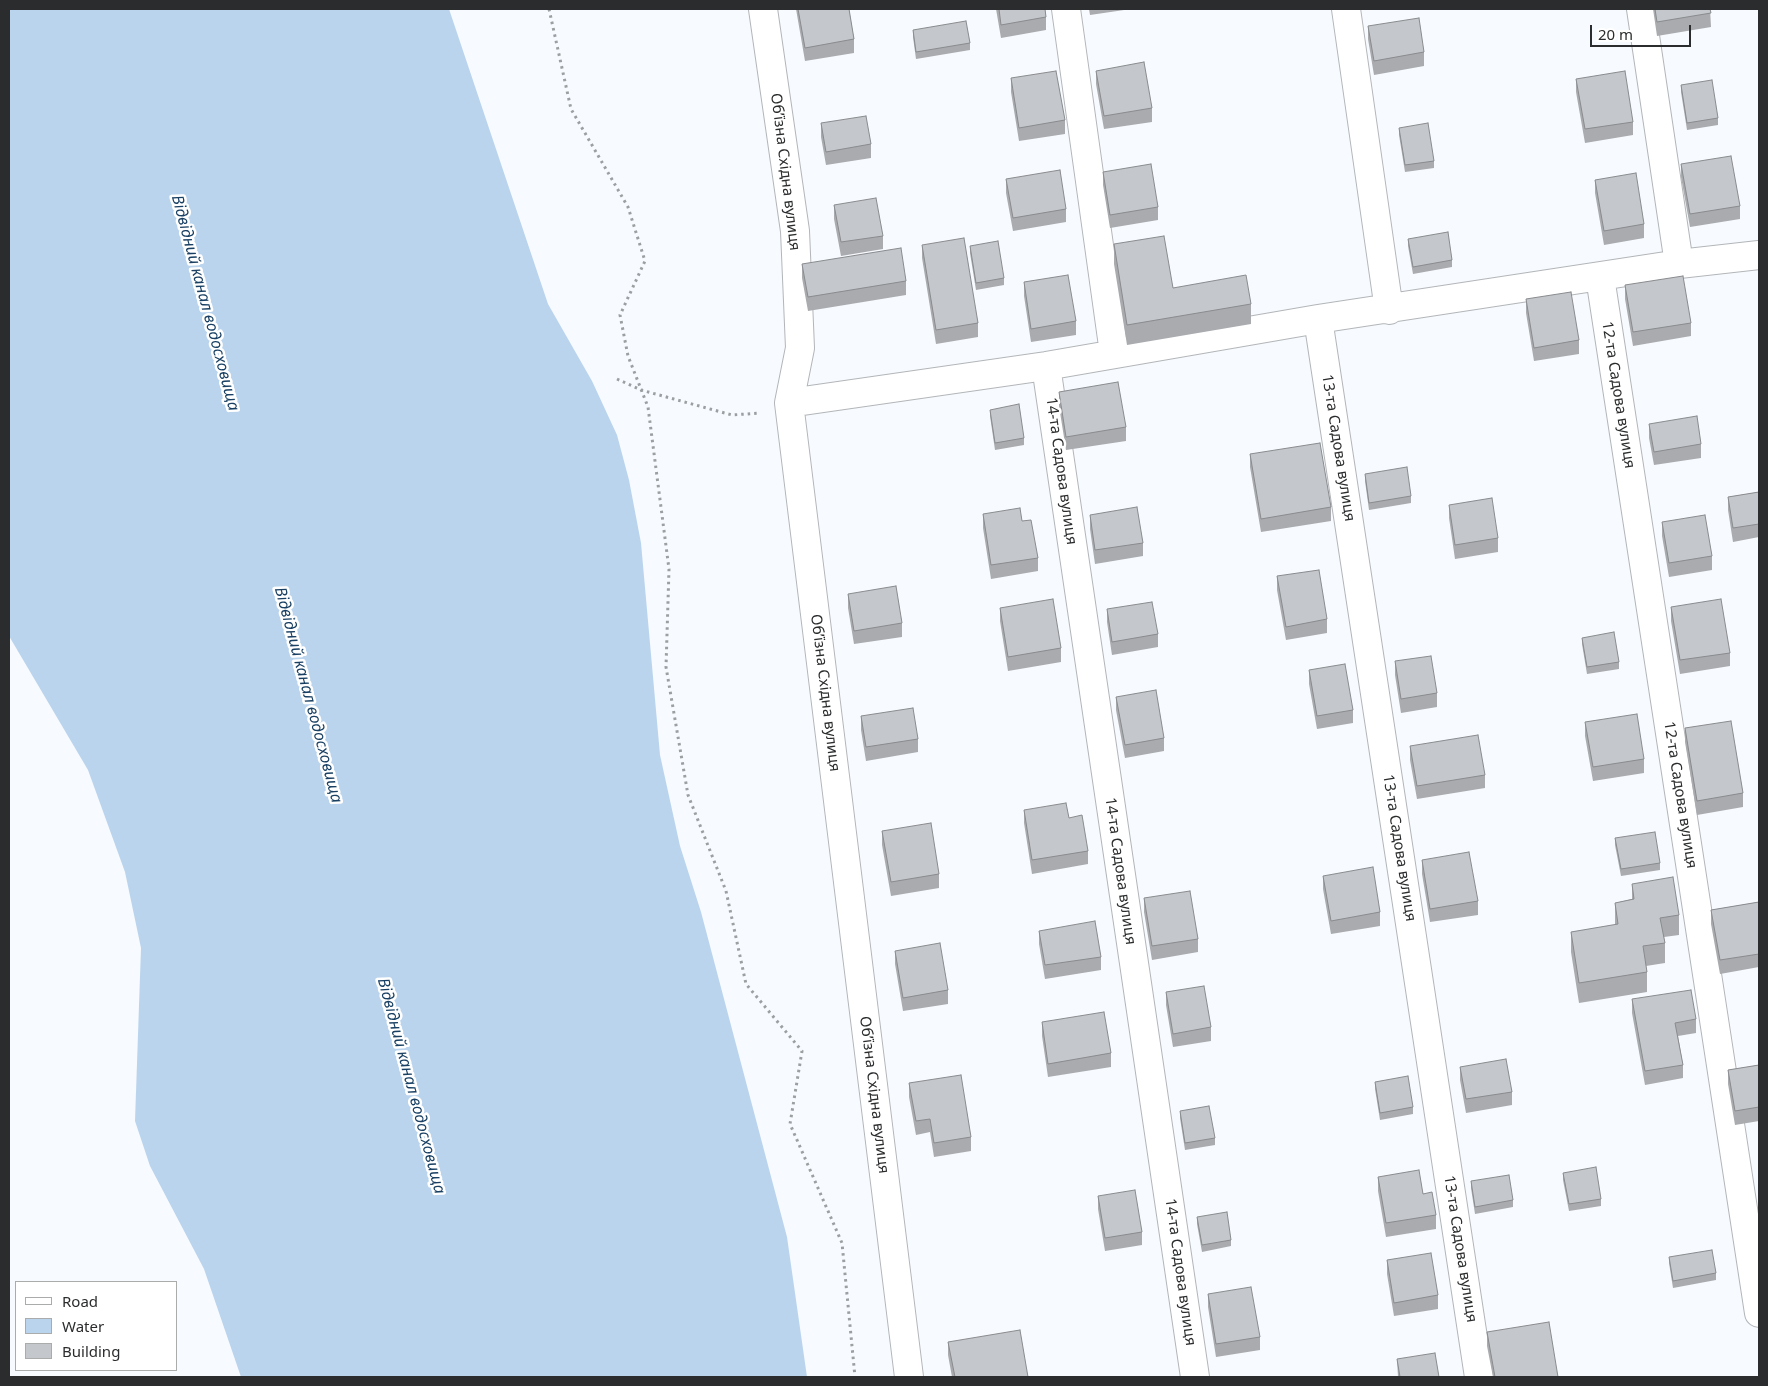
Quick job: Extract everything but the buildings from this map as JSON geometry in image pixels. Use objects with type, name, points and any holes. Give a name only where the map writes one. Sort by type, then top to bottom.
[{"type":"street","name":"Обʼїзна Східна вулиця","points":[[763,9],[795,232],[800,348],[790,408],[909,1377]]},
{"type":"street","points":[[1066,9],[1114,353]]},
{"type":"street","points":[[1346,9],[1389,310]]},
{"type":"street","points":[[1641,9],[1680,264]]},
{"type":"street","points":[[790,408],[1318,319],[1389,310],[1680,264],[1759,255]]},
{"type":"street","name":"12-та Садова вулиця","points":[[1600,277],[1759,1313]]},
{"type":"street","name":"13-та Садова вулиця","points":[[1318,319],[1480,1377]]},
{"type":"street","name":"14-та Садова вулиця","points":[[1046,366],[1195,1377]]},
{"type":"path","points":[[549,9],[572,109],[628,208],[645,261],[620,315],[628,356],[648,408],[669,569],[666,667],[688,795],[726,891],[746,984],[802,1051],[790,1124],[842,1243],[855,1377]]},
{"type":"path","points":[[617,379],[641,390],[732,414],[790,408]]},
{"type":"water","name":"Відвідний канал водосховища","points":[[9,9],[449,9],[548,304],[592,381],[617,435],[629,480],[641,543],[660,755],[680,846],[701,912],[787,1237],[807,1377],[241,1377],[204,1269],[150,1166],[135,1121],[141,948],[125,872],[88,770],[9,636]]}]
